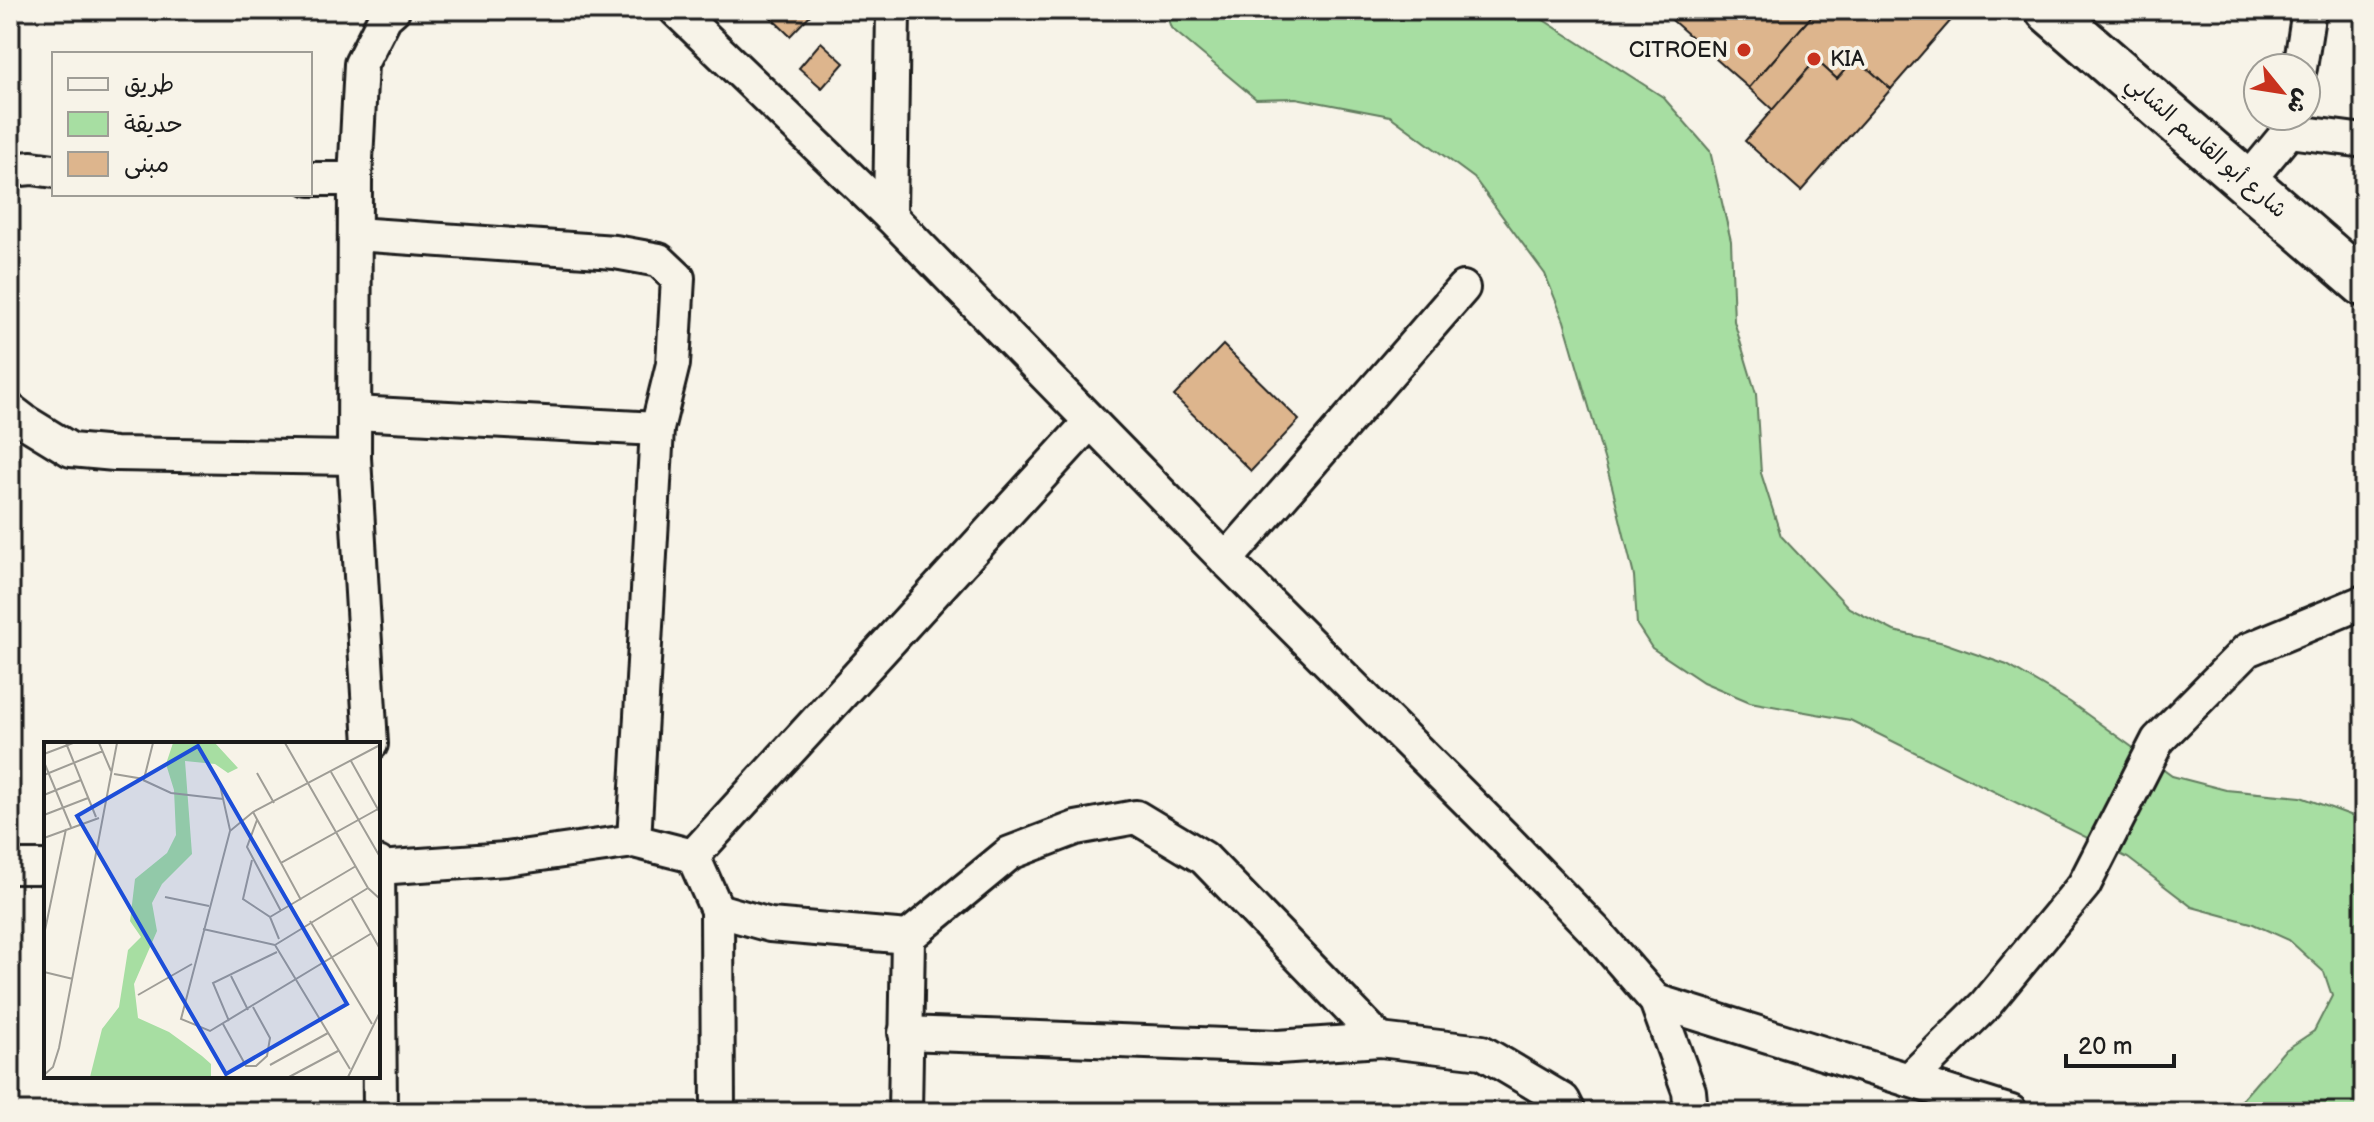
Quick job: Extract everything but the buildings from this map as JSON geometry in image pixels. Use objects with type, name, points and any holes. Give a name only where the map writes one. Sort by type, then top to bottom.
[{"type":"main road","name":"شارع أبو القاسم الشابي","points":[[2048,10],[2364,284]]},
{"type":"street","points":[[371,742],[354,458],[355,179],[361,64],[385,17],[393,10]]},
{"type":"street","points":[[676,10],[890,216],[1595,931],[1656,1001],[1689,1091],[1691,1112]]},
{"type":"street","points":[[890,216],[893,10]]},
{"type":"street","points":[[2302,52],[2309,10]]},
{"type":"street","points":[[2322,131],[2364,141]]},
{"type":"street","points":[[2247,182],[2284,132]]},
{"type":"street","points":[[10,170],[52,171]]},
{"type":"street","points":[[312,179],[355,179]]},
{"type":"street","points":[[355,234],[615,252],[659,260],[678,278],[673,364],[657,429],[634,841]]},
{"type":"street","points":[[1226,560],[1463,288]]},
{"type":"street","points":[[10,410],[71,450],[115,454],[354,458]]},
{"type":"street","points":[[355,413],[657,429]]},
{"type":"street","points":[[693,856],[1090,422]]},
{"type":"street","points":[[1909,1080],[1985,1005],[2084,885],[2158,740],[2247,650],[2364,601]]},
{"type":"street","points":[[2364,601],[2364,619]]},
{"type":"street","points":[[717,910],[770,925],[908,937],[1010,853],[1076,828],[1136,817],[1204,858],[1380,1040]]},
{"type":"street","points":[[380,867],[506,859],[634,841],[693,856]]},
{"type":"street","points":[[693,856],[717,910],[718,1112]]},
{"type":"street","points":[[10,867],[44,867]]},
{"type":"street","points":[[905,1112],[908,937]]},
{"type":"street","points":[[1656,1001],[2011,1112]]},
{"type":"street","points":[[905,1033],[1278,1047],[1380,1040],[1482,1052],[1563,1100],[1569,1112]]},
{"type":"street","points":[[380,1078],[380,1112]]},
{"type":"green space","points":[[1165,10],[1528,10],[1663,97],[1710,151],[1731,241],[1734,321],[1756,394],[1761,473],[1781,536],[1849,608],[1894,631],[1944,643],[2007,665],[2070,702],[2172,776],[2226,790],[2301,797],[2364,820],[2364,1112],[2231,1112],[2284,1051],[2314,1031],[2332,996],[2324,972],[2289,940],[2251,923],[2192,907],[2128,858],[1850,720],[1750,702],[1703,682],[1652,648],[1637,625],[1634,576],[1612,486],[1564,321],[1545,274],[1474,178],[1390,116],[1296,98],[1256,99],[1171,28]]},
{"type":"place","name":"CITROEN","points":[[1744,50]]},
{"type":"place","name":"KIA","points":[[1814,59]]}]
